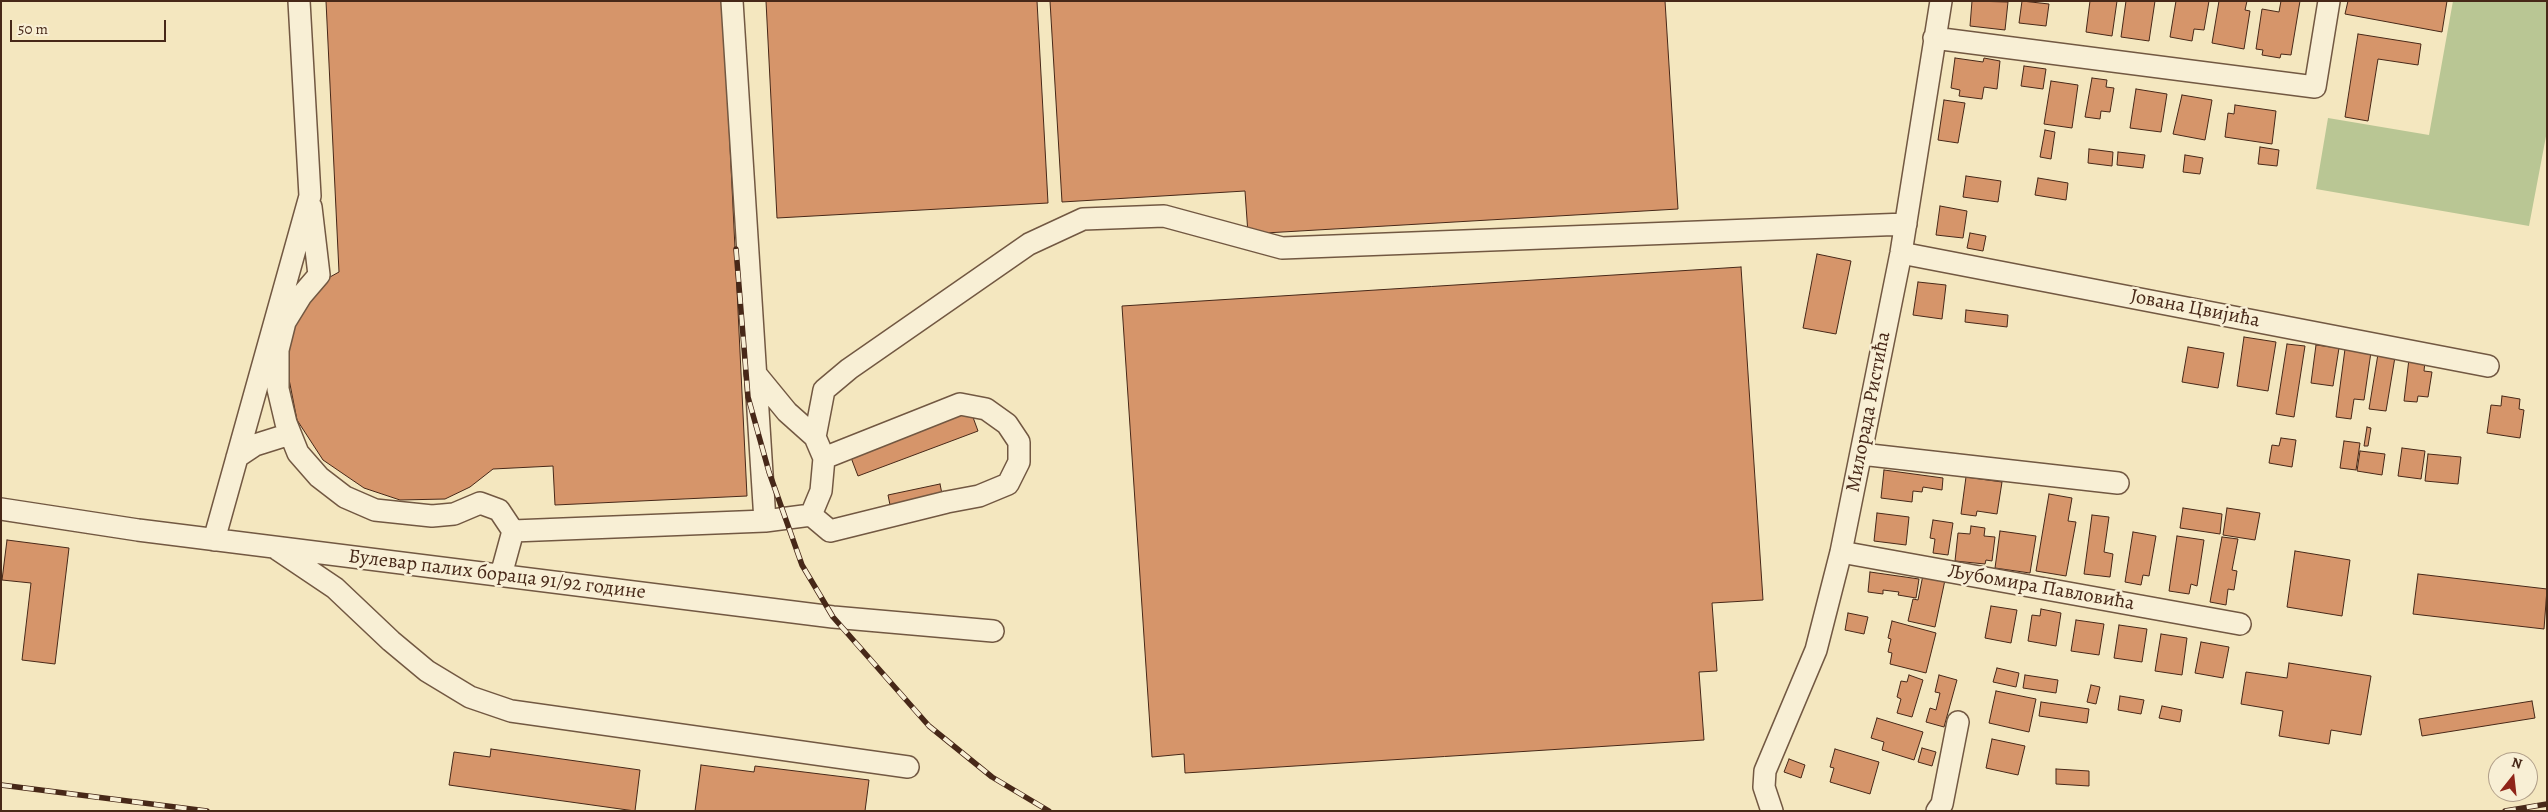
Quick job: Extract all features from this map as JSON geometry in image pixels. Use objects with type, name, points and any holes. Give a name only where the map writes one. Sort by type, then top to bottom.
[{"type":"street","points":[[299,1],[310,196],[319,275],[301,296],[286,322],[278,350],[278,388],[290,434],[298,453],[319,477],[346,497],[375,510],[432,516],[454,514],[480,503],[499,510],[513,530],[501,575]]},
{"type":"street","points":[[732,1],[765,522]]},
{"type":"street","name":"Милорада Ристића","points":[[1772,811],[1764,787],[1765,771],[1816,650],[1841,552],[1901,252],[1941,1]]},
{"type":"street","points":[[1934,38],[2315,87],[2329,1]]},
{"type":"street","points":[[214,540],[310,196]]},
{"type":"street","points":[[815,437],[824,390],[849,369],[1029,244],[1083,219],[1164,216],[1282,248],[1906,224]]},
{"type":"street","name":"Јована Цвијића","points":[[1901,252],[2488,366]]},
{"type":"street","points":[[755,373],[787,412],[815,437],[824,458],[821,491],[811,515]]},
{"type":"street","points":[[513,530],[765,522],[811,515],[830,531],[979,496],[1008,484],[1019,462],[1019,442],[1007,424],[986,409],[960,404],[824,458]]},
{"type":"street","points":[[237,458],[255,445],[290,434]]},
{"type":"street","points":[[1861,454],[2118,483]]},
{"type":"street","name":"Булевар палих бораца 91/92 године","points":[[1,509],[214,540],[833,616],[993,631]]},
{"type":"street","points":[[275,547],[335,588],[391,641],[427,671],[470,697],[511,711],[908,766]]},
{"type":"street","name":"Љубомира Павловића","points":[[1841,552],[2240,624]]},
{"type":"street","points":[[1937,811],[1942,804],[1958,722]]},
{"type":"green space","points":[[2453,1],[2547,1],[2547,131],[2529,226],[2316,189],[2328,118],[2429,135]]},
{"type":"building","points":[[326,1],[723,1],[747,496],[555,505],[553,466],[493,469],[470,487],[445,499],[400,500],[364,488],[323,460],[297,420],[288,374],[290,337],[306,303],[321,282],[339,272]]},
{"type":"building","points":[[766,1],[1037,1],[1048,203],[777,218]]},
{"type":"building","points":[[1050,1],[1665,1],[1678,209],[1248,234],[1245,191],[1062,202]]},
{"type":"building","points":[[1972,1],[2008,2],[2005,30],[1970,26]]},
{"type":"building","points":[[2022,1],[2049,4],[2046,26],[2019,23]]},
{"type":"building","points":[[2090,1],[2117,1],[2112,36],[2086,32]]},
{"type":"building","points":[[2126,1],[2155,1],[2149,41],[2121,37]]},
{"type":"building","points":[[2176,1],[2209,1],[2204,30],[2194,29],[2192,41],[2170,37]]},
{"type":"building","points":[[2219,1],[2247,1],[2245,10],[2250,11],[2244,49],[2212,43]]},
{"type":"building","points":[[2281,1],[2300,1],[2291,55],[2281,54],[2280,58],[2262,55],[2263,50],[2256,49],[2262,9],[2279,12]]},
{"type":"building","points":[[2348,1],[2447,1],[2442,32],[2345,14]]},
{"type":"building","points":[[2358,34],[2421,44],[2418,65],[2378,59],[2368,121],[2345,117]]},
{"type":"building","points":[[1955,58],[1983,62],[1984,58],[2000,61],[1997,89],[1984,87],[1982,99],[1959,96],[1960,90],[1951,88]]},
{"type":"building","points":[[2024,66],[2046,69],[2043,89],[2021,86]]},
{"type":"building","points":[[2092,78],[2107,80],[2106,87],[2114,88],[2110,112],[2101,111],[2100,119],[2085,117]]},
{"type":"building","points":[[2051,81],[2078,85],[2072,128],[2044,124]]},
{"type":"building","points":[[2136,89],[2167,94],[2161,132],[2130,128]]},
{"type":"building","points":[[2182,95],[2212,100],[2205,140],[2173,134]]},
{"type":"building","points":[[1944,100],[1965,103],[1958,143],[1938,140]]},
{"type":"building","points":[[2235,105],[2276,111],[2272,144],[2225,137],[2228,113],[2234,114]]},
{"type":"building","points":[[2045,130],[2055,132],[2051,159],[2040,157]]},
{"type":"building","points":[[2260,147],[2279,150],[2277,166],[2258,164]]},
{"type":"building","points":[[2089,149],[2113,152],[2112,166],[2088,163]]},
{"type":"building","points":[[2118,152],[2145,155],[2143,168],[2117,165]]},
{"type":"building","points":[[2185,155],[2203,158],[2200,174],[2183,172]]},
{"type":"building","points":[[1966,176],[2001,181],[1998,202],[1963,197]]},
{"type":"building","points":[[2038,178],[2068,183],[2066,200],[2035,195]]},
{"type":"building","points":[[1940,206],[1967,211],[1963,238],[1936,235]]},
{"type":"building","points":[[1970,233],[1986,236],[1983,251],[1967,248]]},
{"type":"building","points":[[1817,254],[1851,261],[1836,334],[1803,328]]},
{"type":"building","points":[[1741,267],[1763,600],[1712,603],[1717,671],[1699,672],[1704,740],[1185,773],[1184,754],[1152,757],[1122,306]]},
{"type":"building","points":[[1918,282],[1946,285],[1942,319],[1913,315]]},
{"type":"building","points":[[1966,310],[2008,315],[2007,327],[1965,322]]},
{"type":"building","points":[[2244,337],[2276,342],[2268,391],[2237,386]]},
{"type":"building","points":[[2287,344],[2305,346],[2294,417],[2276,414]]},
{"type":"building","points":[[2316,345],[2339,348],[2333,386],[2311,383]]},
{"type":"building","points":[[2188,347],[2224,353],[2218,388],[2182,382]]},
{"type":"building","points":[[2345,349],[2371,352],[2364,400],[2354,399],[2351,419],[2336,417]]},
{"type":"building","points":[[2378,354],[2395,357],[2386,411],[2369,409]]},
{"type":"building","points":[[2409,359],[2425,361],[2424,371],[2432,372],[2428,397],[2418,396],[2417,402],[2404,401]]},
{"type":"building","points":[[2502,396],[2520,399],[2519,409],[2524,410],[2520,438],[2487,433],[2491,405],[2501,406]]},
{"type":"building","points":[[970,409],[978,431],[858,476],[850,455]]},
{"type":"building","points":[[2367,427],[2371,428],[2368,446],[2364,446]]},
{"type":"building","points":[[2281,438],[2296,440],[2292,467],[2269,463],[2272,445],[2279,446]]},
{"type":"building","points":[[2344,441],[2360,443],[2356,470],[2340,468]]},
{"type":"building","points":[[2402,448],[2425,451],[2421,479],[2398,476]]},
{"type":"building","points":[[2360,451],[2385,454],[2382,475],[2357,471]]},
{"type":"building","points":[[2428,454],[2461,457],[2458,484],[2425,481]]},
{"type":"building","points":[[1884,470],[1943,478],[1942,490],[1923,487],[1922,492],[1913,491],[1912,502],[1881,498]]},
{"type":"building","points":[[1966,477],[2002,482],[1997,514],[1977,511],[1976,516],[1961,514]]},
{"type":"building","points":[[940,484],[943,499],[891,510],[888,495]]},
{"type":"building","points":[[2049,494],[2072,498],[2068,521],[2076,522],[2066,576],[2036,571]]},
{"type":"building","points":[[2183,508],[2222,514],[2220,534],[2180,528]]},
{"type":"building","points":[[2227,508],[2260,513],[2255,540],[2223,535]]},
{"type":"building","points":[[1877,513],[1909,517],[1906,545],[1874,541]]},
{"type":"building","points":[[2092,515],[2109,517],[2104,552],[2113,554],[2110,577],[2084,574]]},
{"type":"building","points":[[1933,520],[1953,523],[1948,555],[1933,553],[1935,539],[1930,538]]},
{"type":"building","points":[[1971,526],[1985,528],[1984,536],[1995,537],[1992,561],[1986,560],[1985,564],[1955,561],[1958,533],[1970,534]]},
{"type":"building","points":[[2000,531],[2036,536],[2030,573],[1995,568]]},
{"type":"building","points":[[2133,532],[2156,536],[2149,576],[2143,575],[2141,585],[2125,582]]},
{"type":"building","points":[[2177,536],[2204,540],[2197,586],[2191,584],[2189,594],[2169,591]]},
{"type":"building","points":[[2222,537],[2238,539],[2232,570],[2237,571],[2234,590],[2228,589],[2226,605],[2210,602]]},
{"type":"building","points":[[7,540],[69,548],[55,664],[22,660],[31,583],[2,580]]},
{"type":"building","points":[[2295,551],[2350,560],[2342,616],[2287,607]]},
{"type":"building","points":[[1870,572],[1919,579],[1916,598],[1898,595],[1899,592],[1883,590],[1883,594],[1868,592]]},
{"type":"building","points":[[2418,574],[2547,589],[2544,629],[2413,614]]},
{"type":"building","points":[[1923,575],[1945,580],[1935,627],[1908,621],[1913,599],[1918,600]]},
{"type":"building","points":[[1991,606],[2017,610],[2011,643],[1985,638]]},
{"type":"building","points":[[2041,609],[2061,613],[2056,646],[2028,641],[2032,615],[2040,616]]},
{"type":"building","points":[[1848,613],[1868,617],[1864,634],[1845,630]]},
{"type":"building","points":[[2076,620],[2104,624],[2099,655],[2071,651]]},
{"type":"building","points":[[1892,621],[1936,633],[1926,673],[1890,664],[1892,653],[1888,652],[1891,639],[1888,638]]},
{"type":"building","points":[[2119,625],[2147,629],[2142,662],[2114,658]]},
{"type":"building","points":[[2161,634],[2187,638],[2182,675],[2155,671]]},
{"type":"building","points":[[2201,642],[2229,647],[2223,678],[2195,673]]},
{"type":"building","points":[[2289,663],[2371,676],[2361,735],[2331,730],[2329,744],[2279,736],[2283,711],[2241,704],[2246,672],[2287,678]]},
{"type":"building","points":[[1997,668],[2019,673],[2016,687],[1993,682]]},
{"type":"building","points":[[1909,675],[1923,680],[1912,717],[1897,713],[1901,699],[1897,697],[1901,681],[1907,682]]},
{"type":"building","points":[[1939,675],[1957,680],[1944,727],[1926,722],[1930,708],[1936,710],[1940,693],[1935,692]]},
{"type":"building","points":[[2025,675],[2058,680],[2056,693],[2023,688]]},
{"type":"building","points":[[2091,685],[2100,687],[2096,704],[2087,702]]},
{"type":"building","points":[[1996,691],[2036,699],[2029,732],[1989,723]]},
{"type":"building","points":[[2120,696],[2144,700],[2141,714],[2118,710]]},
{"type":"building","points":[[2532,701],[2535,718],[2422,736],[2419,719]]},
{"type":"building","points":[[2041,702],[2089,709],[2087,723],[2039,716]]},
{"type":"building","points":[[2162,706],[2182,710],[2180,722],[2159,718]]},
{"type":"building","points":[[1877,718],[1923,732],[1914,760],[1882,750],[1884,742],[1871,738]]},
{"type":"building","points":[[1992,739],[2025,746],[2018,775],[1986,768]]},
{"type":"building","points":[[1922,748],[1936,752],[1932,766],[1918,762]]},
{"type":"building","points":[[491,749],[640,770],[635,811],[449,785],[454,752],[490,757]]},
{"type":"building","points":[[1835,749],[1879,762],[1870,794],[1830,782],[1834,768],[1830,767]]},
{"type":"building","points":[[1789,759],[1805,765],[1801,778],[1784,772]]},
{"type":"building","points":[[701,765],[754,772],[755,766],[869,780],[865,811],[695,811]]},
{"type":"building","points":[[2056,769],[2089,771],[2089,786],[2056,784]]},
{"type":"railway","points":[[736,249],[748,397],[769,472],[802,565],[833,617],[929,726],[992,777],[1049,811]]},
{"type":"railway","points":[[1,785],[207,811]]},
{"type":"railway","points":[[2505,811],[2547,804]]}]
